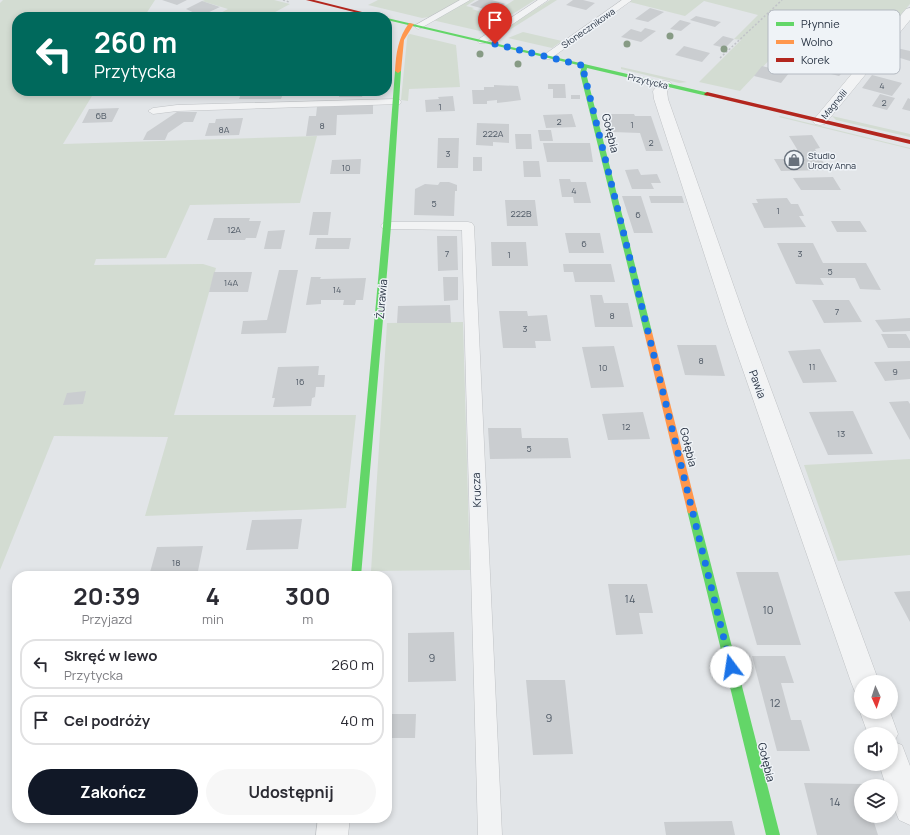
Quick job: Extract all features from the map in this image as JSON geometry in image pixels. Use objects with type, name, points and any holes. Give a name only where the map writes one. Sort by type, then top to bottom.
[{"type":"street","points":[[308,0],[359,12]]},
{"type":"street","name":"Magnolii","points":[[900,24],[910,12]]},
{"type":"street","name":"Przytycka","points":[[392,20],[910,142]]},
{"type":"street","name":"Żurawia","points":[[356,571],[400,69],[400,44],[403,32],[414,25]]},
{"type":"street","name":"Gołębia","points":[[585,66],[584,73],[773,835]]},
{"type":"street","name":"Magnolii","points":[[820,121],[859,74]]},
{"type":"street","name":"Pawia","points":[[665,84],[660,91],[666,114],[737,324],[862,675]]},
{"type":"street","points":[[896,771],[910,810]]},
{"type":"street","points":[[332,835],[333,823]]},
{"type":"lane","points":[[414,25],[466,0]]},
{"type":"lane","points":[[482,41],[544,0]]},
{"type":"lane","name":"Słonecznikowa","points":[[547,57],[628,0]]},
{"type":"lane","points":[[153,111],[177,108],[396,102]]},
{"type":"lane","name":"Krucza","points":[[387,226],[468,226],[490,835]]},
{"type":"path","points":[[771,10],[782,0]]},
{"type":"path","points":[[720,58],[768,13]]},
{"type":"shaded area","points":[[3,0],[155,0],[147,12],[12,12],[12,96],[92,96],[63,144],[317,136],[300,203],[190,205],[166,258],[96,259],[94,265],[203,264],[216,268],[174,415],[356,415],[346,508],[145,516],[168,437],[54,436],[0,570],[0,3]]},
{"type":"shaded area","points":[[274,0],[290,4],[275,12],[222,12],[228,9],[202,1]]},
{"type":"shaded area","points":[[378,0],[462,0],[430,17],[422,18],[368,5]]},
{"type":"shaded area","points":[[470,0],[475,0],[466,6],[491,15],[514,0],[535,0],[495,25],[480,31],[432,20]]},
{"type":"shaded area","points":[[550,0],[557,0],[511,29],[505,32],[501,31]]},
{"type":"shaded area","points":[[622,0],[910,0],[910,4],[900,16],[900,10],[768,10],[768,61],[740,91],[699,82],[741,40],[734,39],[758,15],[704,1],[685,16]]},
{"type":"shaded area","points":[[523,32],[562,41],[552,48],[508,38]]},
{"type":"shaded area","points":[[410,34],[456,45],[460,87],[409,89],[408,101],[401,100],[407,39],[408,35]]},
{"type":"shaded area","points":[[621,67],[687,82],[679,83],[621,69]]},
{"type":"shaded area","points":[[780,116],[910,148],[910,149],[779,117]]},
{"type":"shaded area","points":[[832,116],[910,134],[910,137],[836,120]]},
{"type":"shaded area","points":[[463,322],[470,570],[371,571],[387,323]]},
{"type":"shaded area","points":[[910,459],[910,555],[838,561],[804,465]]},
{"type":"building","points":[[162,0],[187,0],[177,5]]},
{"type":"building","points":[[479,0],[492,0],[505,4],[491,11],[470,5]]},
{"type":"building","points":[[573,0],[583,0],[595,3],[586,10],[566,5]]},
{"type":"building","points":[[202,1],[220,7],[209,12],[193,12],[186,9]]},
{"type":"building","points":[[650,8],[664,12],[648,22],[635,19]]},
{"type":"building","points":[[696,16],[721,22],[715,27],[690,20]]},
{"type":"building","points":[[680,20],[691,23],[681,31],[670,29]]},
{"type":"building","points":[[645,28],[656,31],[641,42],[621,37],[631,29],[641,32]]},
{"type":"building","points":[[723,36],[734,39],[725,48],[713,45]]},
{"type":"building","points":[[684,46],[710,53],[702,62],[675,55]]},
{"type":"building","points":[[900,49],[910,51],[910,61],[900,58]]},
{"type":"building","points":[[762,66],[768,68],[768,74],[788,74],[781,83],[754,76]]},
{"type":"building","points":[[872,75],[902,83],[892,96],[862,88]]},
{"type":"building","points":[[548,84],[565,84],[566,98],[553,98],[553,89],[548,89]]},
{"type":"building","points":[[494,85],[518,86],[521,100],[497,103],[497,100],[487,101],[487,104],[473,104],[472,90],[484,90],[484,87],[494,87]]},
{"type":"building","points":[[880,94],[895,98],[887,110],[872,106]]},
{"type":"building","points":[[571,95],[580,95],[580,99],[571,99]]},
{"type":"building","points":[[240,96],[282,96],[281,99],[239,99]]},
{"type":"building","points":[[339,96],[362,96],[362,97]]},
{"type":"building","points":[[453,96],[455,111],[426,112],[425,100]]},
{"type":"building","points":[[908,98],[910,99],[910,111],[902,109]]},
{"type":"building","points":[[373,105],[373,114],[337,115],[336,135],[306,136],[309,116],[316,116],[317,107]]},
{"type":"building","points":[[119,108],[112,122],[82,123],[89,109]]},
{"type":"building","points":[[177,112],[197,112],[193,122],[184,122],[168,133],[165,140],[143,140],[147,132]]},
{"type":"building","points":[[572,114],[576,127],[546,128],[543,115]]},
{"type":"building","points":[[608,114],[634,114],[635,116],[651,116],[663,151],[646,151],[640,133],[612,132]]},
{"type":"building","points":[[243,118],[239,135],[205,136],[209,123],[215,123],[216,119]]},
{"type":"building","points":[[477,123],[509,124],[509,143],[493,142],[493,146],[476,145]]},
{"type":"building","points":[[538,130],[551,130],[553,141],[540,141]]},
{"type":"building","points":[[515,134],[531,134],[532,149],[516,149]]},
{"type":"building","points":[[812,135],[820,148],[815,149],[828,170],[781,171],[774,159],[803,159],[789,136]]},
{"type":"building","points":[[438,138],[459,138],[458,168],[437,168]]},
{"type":"building","points":[[543,143],[590,143],[593,162],[547,162]]},
{"type":"building","points":[[473,157],[482,157],[482,171],[473,171]]},
{"type":"building","points":[[361,159],[360,174],[330,174],[332,160]]},
{"type":"building","points":[[523,161],[539,161],[541,177],[524,177]]},
{"type":"building","points":[[638,169],[641,175],[657,174],[661,183],[651,183],[654,189],[632,189],[625,170]]},
{"type":"building","points":[[833,177],[841,190],[801,190],[793,178]]},
{"type":"building","points":[[559,179],[570,179],[571,182],[586,182],[591,203],[574,203],[573,197],[562,197]]},
{"type":"building","points":[[440,182],[449,182],[457,185],[457,191],[455,191],[454,216],[414,215],[415,189],[425,184],[438,185]]},
{"type":"building","points":[[622,196],[641,196],[653,233],[634,233]]},
{"type":"building","points":[[649,196],[682,196],[684,203],[651,203]]},
{"type":"building","points":[[787,198],[791,204],[798,204],[804,216],[799,216],[806,227],[764,228],[752,203],[758,203],[756,199]]},
{"type":"building","points":[[505,200],[535,200],[538,226],[507,226]]},
{"type":"building","points":[[313,212],[331,212],[328,235],[309,235]]},
{"type":"building","points":[[214,218],[250,218],[249,221],[261,221],[256,238],[246,238],[245,240],[207,240]]},
{"type":"building","points":[[831,221],[860,221],[867,232],[837,232]]},
{"type":"building","points":[[285,230],[281,249],[264,249],[268,231]]},
{"type":"building","points":[[565,233],[600,233],[604,253],[569,253]]},
{"type":"building","points":[[437,236],[457,236],[458,270],[438,271]]},
{"type":"building","points":[[317,238],[351,238],[349,249],[315,249]]},
{"type":"building","points":[[491,242],[526,242],[528,266],[492,266]]},
{"type":"building","points":[[777,243],[813,243],[823,263],[866,263],[881,290],[860,289],[855,278],[820,278],[824,285],[796,284]]},
{"type":"building","points":[[563,264],[611,264],[615,282],[575,282],[573,272],[564,272]]},
{"type":"building","points":[[279,270],[298,270],[286,333],[241,334],[243,321],[267,320]]},
{"type":"building","points":[[214,272],[252,272],[248,292],[209,292]]},
{"type":"building","points":[[311,277],[321,277],[320,279],[366,278],[363,300],[356,300],[355,305],[343,305],[344,300],[321,300],[321,304],[306,305]]},
{"type":"building","points":[[443,277],[458,277],[458,300],[444,301]]},
{"type":"building","points":[[590,295],[602,295],[604,303],[628,303],[633,327],[595,327]]},
{"type":"building","points":[[812,300],[849,300],[862,322],[824,323]]},
{"type":"building","points":[[450,305],[451,323],[397,323],[398,306]]},
{"type":"building","points":[[499,311],[527,311],[528,316],[547,315],[551,341],[535,341],[536,348],[503,348]]},
{"type":"building","points":[[910,318],[910,331],[883,332],[875,320]]},
{"type":"building","points":[[881,334],[906,334],[910,341],[910,348],[888,348]]},
{"type":"building","points":[[677,345],[716,345],[725,376],[685,375]]},
{"type":"building","points":[[614,346],[624,387],[591,388],[582,347]]},
{"type":"building","points":[[820,349],[837,382],[803,383],[788,351]]},
{"type":"building","points":[[910,361],[910,379],[885,381],[874,362]]},
{"type":"building","points":[[319,366],[318,375],[325,375],[324,387],[316,387],[315,397],[312,398],[311,406],[273,407],[275,398],[272,398],[278,367]]},
{"type":"building","points":[[86,391],[83,404],[63,405],[67,393]]},
{"type":"building","points":[[908,401],[910,404],[910,440],[889,402]]},
{"type":"building","points":[[853,411],[873,454],[828,455],[809,412]]},
{"type":"building","points":[[643,412],[650,439],[608,440],[602,414]]},
{"type":"building","points":[[488,428],[521,428],[522,438],[568,438],[571,458],[490,459]]},
{"type":"building","points":[[302,519],[298,549],[246,550],[252,520]]},
{"type":"building","points":[[203,546],[198,571],[150,571],[157,547]]},
{"type":"building","points":[[736,572],[778,572],[801,645],[757,645]]},
{"type":"building","points":[[608,584],[647,584],[653,613],[639,613],[643,634],[616,635]]},
{"type":"building","points":[[910,591],[910,622],[894,592]]},
{"type":"building","points":[[454,632],[456,681],[408,682],[408,633]]},
{"type":"building","points":[[752,656],[785,656],[794,683],[781,683],[791,720],[801,720],[810,751],[777,751]]},
{"type":"building","points":[[526,680],[565,680],[573,754],[533,755]]},
{"type":"building","points":[[392,714],[416,714],[415,738],[392,738]]},
{"type":"building","points":[[804,783],[854,784],[854,823],[874,823],[878,835],[817,835]]},
{"type":"building","points":[[732,821],[735,835],[666,835],[664,822]]},
{"type":"traffic: fast","points":[[392,20],[707,94]]},
{"type":"traffic: fast","points":[[585,66],[583,73],[648,332]]},
{"type":"traffic: fast","points":[[356,571],[387,226],[398,71]]},
{"type":"traffic: fast","points":[[692,510],[773,835]]},
{"type":"traffic: slow","points":[[398,71],[401,40],[411,24]]},
{"type":"traffic: slow","points":[[648,332],[692,510]]},
{"type":"traffic: jam","points":[[308,0],[359,12]]},
{"type":"traffic: jam","points":[[707,94],[910,142]]},
{"type":"place","name":"Studio Urody Anna","points":[[794,160]]},
{"type":"route","points":[[495,44],[585,66],[584,73],[731,667]]}]
